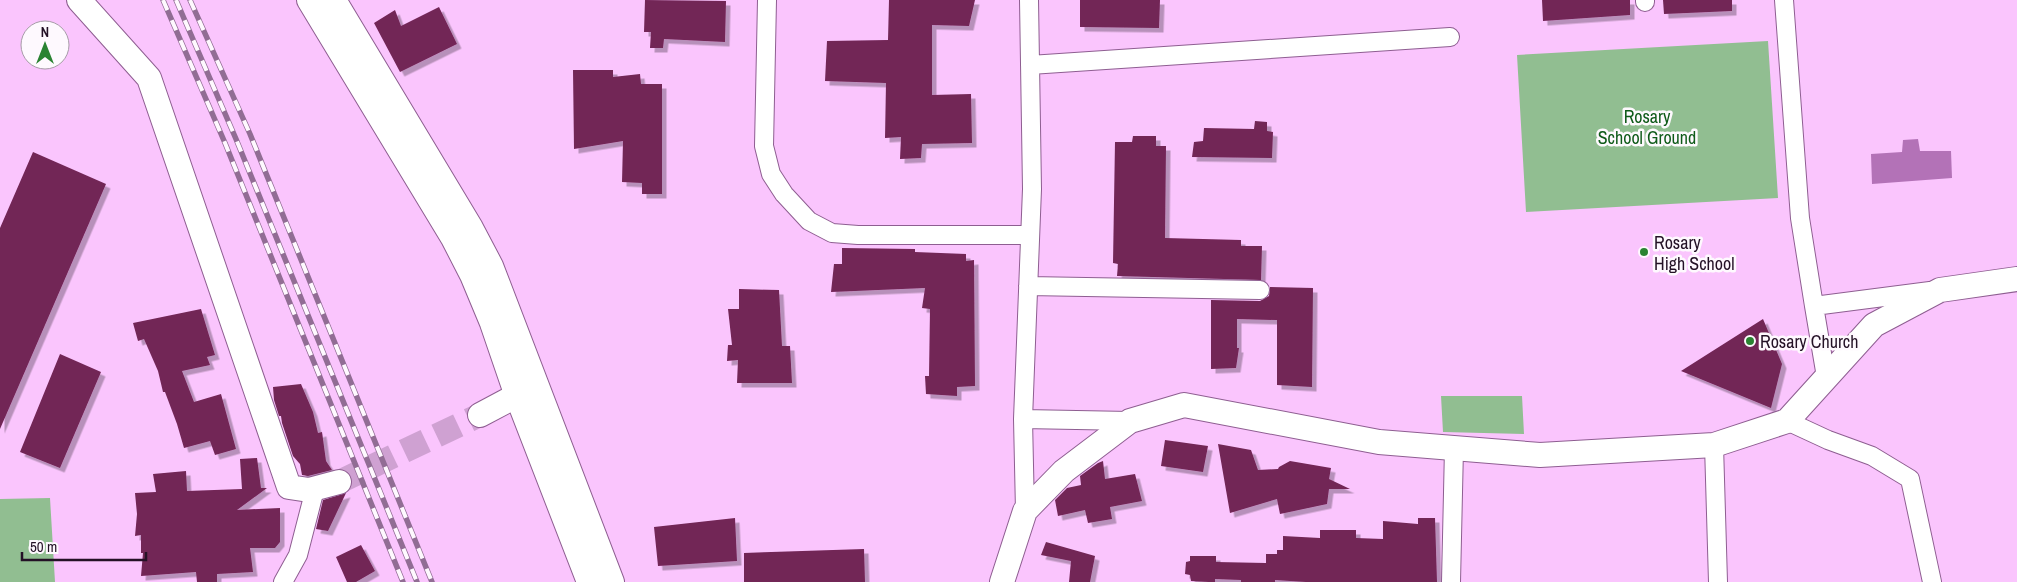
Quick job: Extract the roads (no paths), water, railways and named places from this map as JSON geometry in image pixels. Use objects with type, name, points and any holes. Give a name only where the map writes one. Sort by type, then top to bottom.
[{"type":"street","points":[[79,0],[149,78],[289,487],[309,490],[339,482]]},
{"type":"street","points":[[309,0],[453,238],[472,275],[492,323],[526,390],[612,582]]},
{"type":"street","points":[[334,0],[471,228],[491,266],[511,316],[526,390],[589,582]]},
{"type":"street","points":[[767,0],[764,146],[771,174],[784,194],[808,221],[832,233],[858,235],[1030,234]]},
{"type":"street","points":[[1002,582],[1025,511],[1023,419],[1032,189],[1029,0]]},
{"type":"street","points":[[1784,0],[1800,218],[1826,377]]},
{"type":"street","points":[[1030,65],[1450,37]]},
{"type":"street","points":[[1814,306],[2017,279]]},
{"type":"street","points":[[1028,286],[1260,290]]},
{"type":"street","points":[[1023,419],[1130,421],[1184,405],[1379,442],[1542,455],[1714,445],[1787,421],[1874,325],[1940,290]]},
{"type":"street","points":[[480,415],[526,390]]},
{"type":"street","points":[[1025,511],[1064,471],[1130,421]]},
{"type":"street","points":[[1787,421],[1828,440],[1872,456],[1910,479],[1932,582]]},
{"type":"street","points":[[1714,445],[1718,582]]},
{"type":"street","points":[[1451,582],[1454,448]]},
{"type":"street","points":[[283,582],[298,555],[316,488]]},
{"type":"tunnel","points":[[339,482],[480,415]]},
{"type":"railway","points":[[163,0],[225,143],[403,582]]},
{"type":"railway","points":[[176,0],[236,139],[417,582]]},
{"type":"railway","points":[[190,0],[250,134],[432,582]]},
{"type":"place","name":"Rosary High School","points":[[1644,252]]},
{"type":"place","name":"Rosary Church","points":[[1750,341]]},
{"type":"park label","name":"Rosary School Ground","points":[[1647,126]]}]
